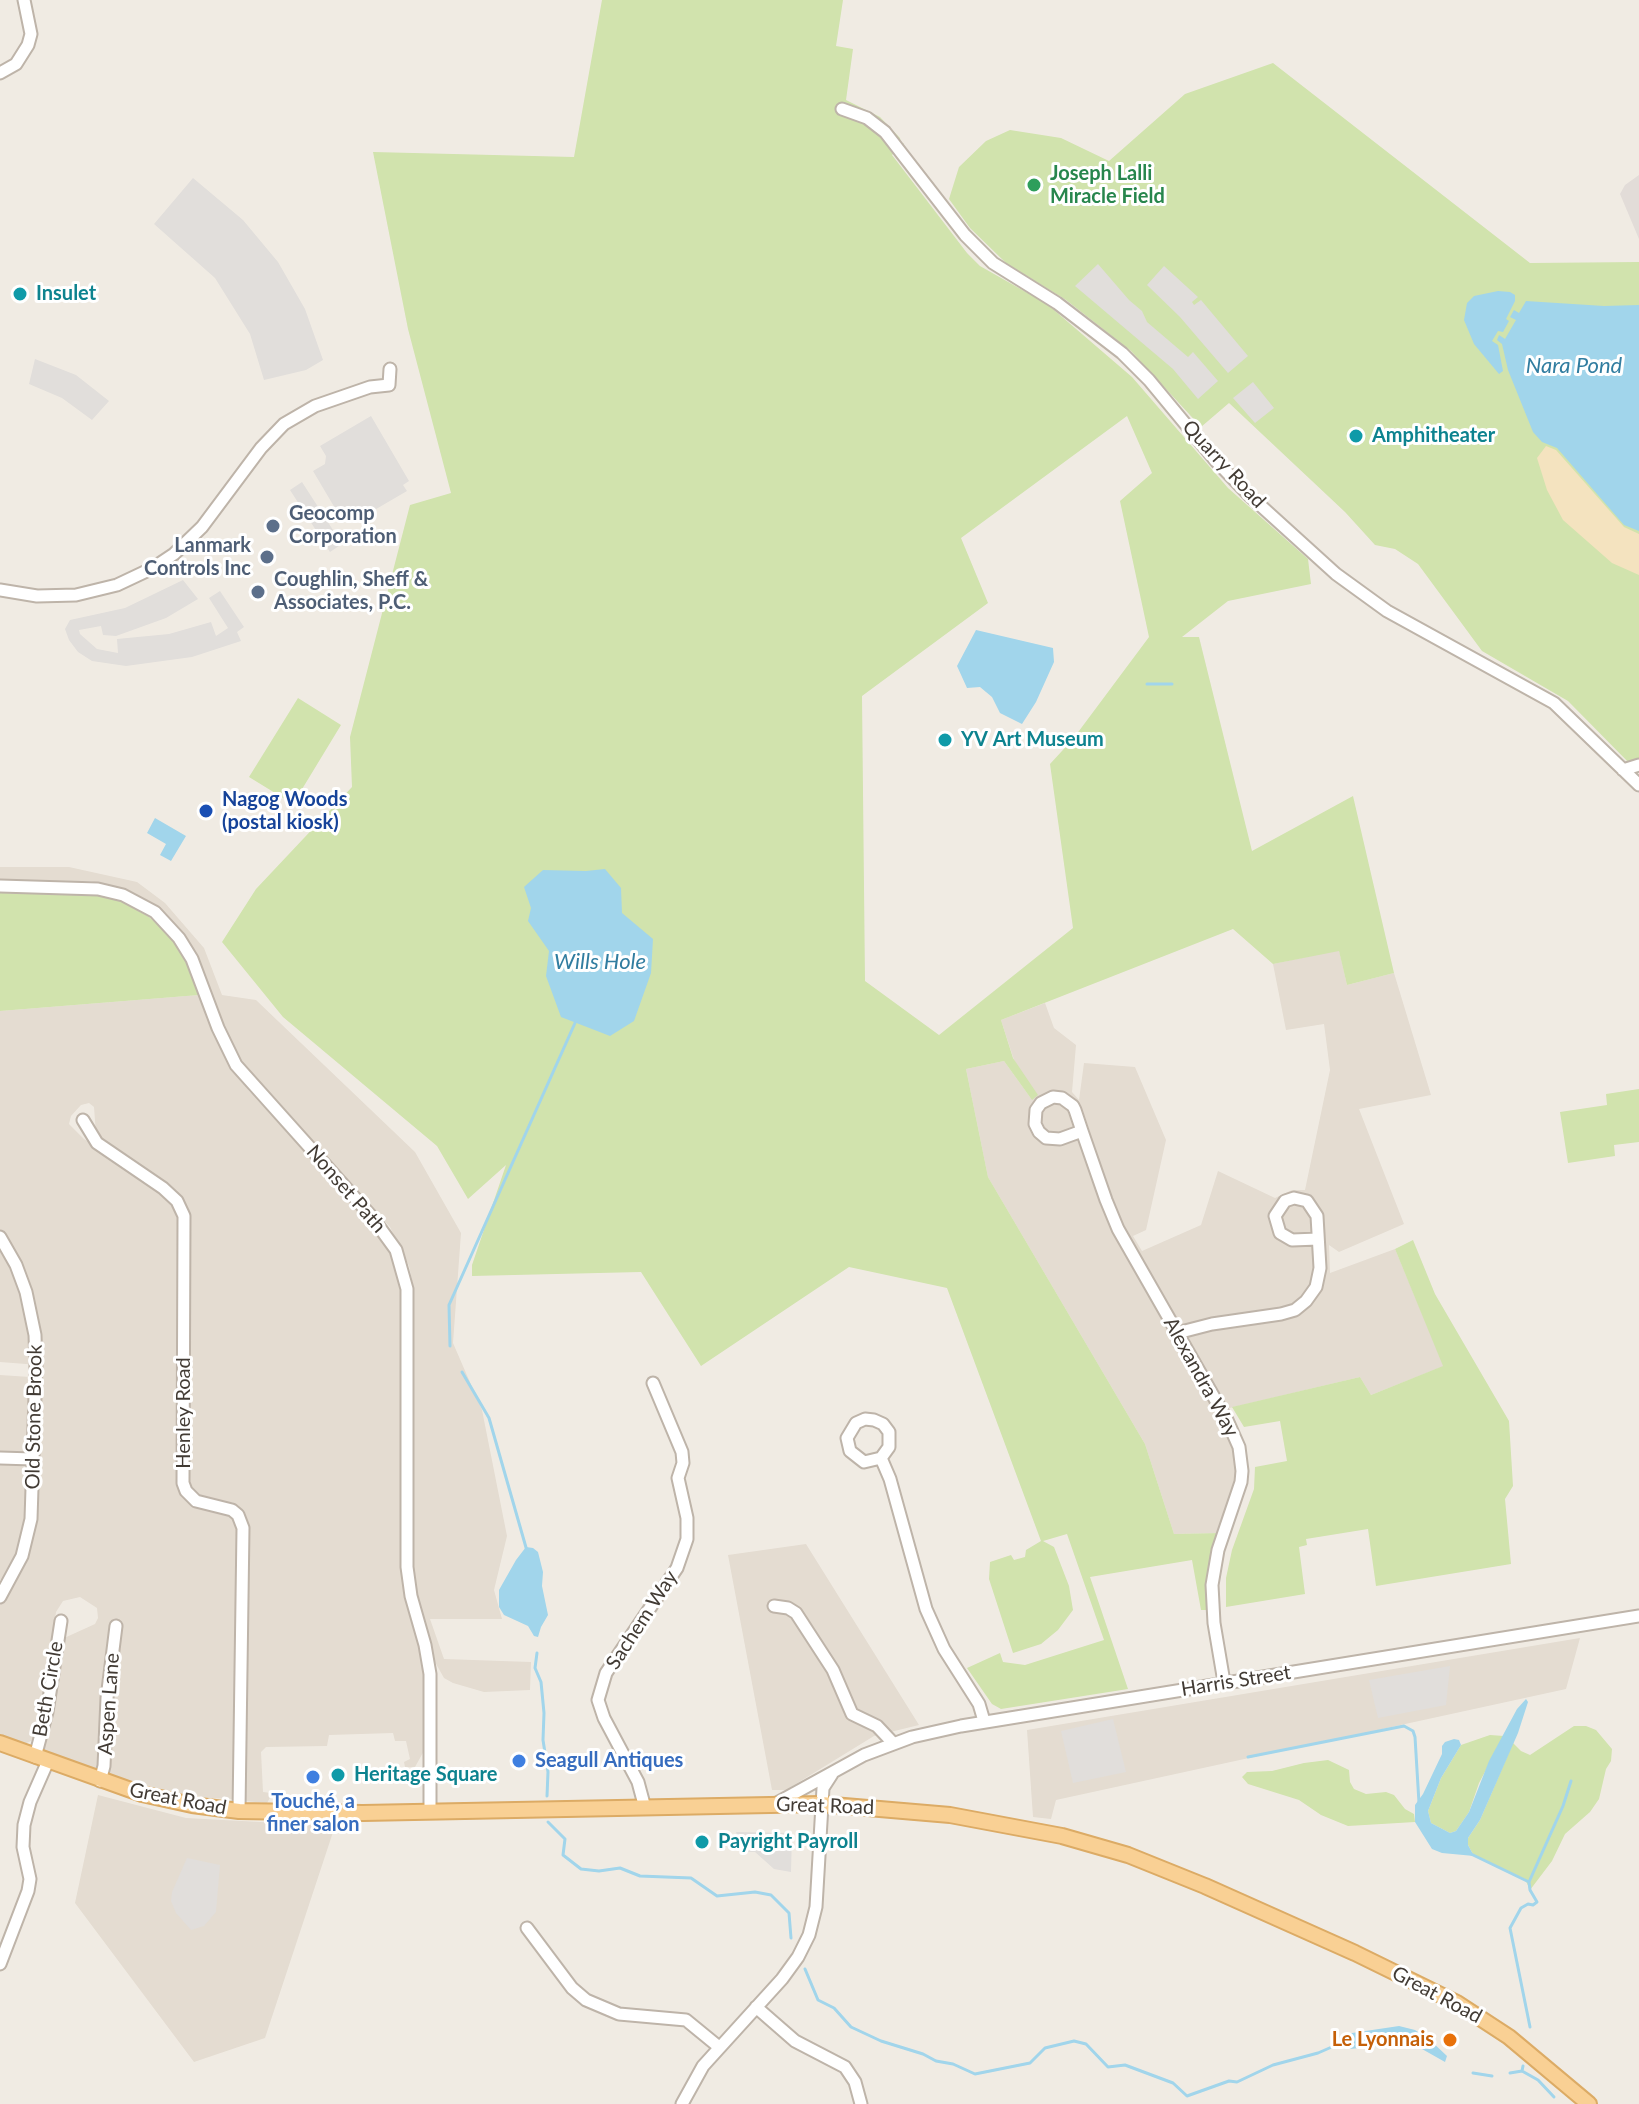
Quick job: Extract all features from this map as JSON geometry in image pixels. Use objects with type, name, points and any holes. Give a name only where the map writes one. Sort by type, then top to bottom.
[{"type":"main road","name":"Great Road","points":[[0,1743],[100,1781],[162,1799],[239,1811],[314,1813],[821,1804],[978,1819],[1062,1836],[1140,1860],[1279,1918],[1457,2003],[1509,2037],[1589,2104]]},
{"type":"street","points":[[0,73],[16,64],[28,45],[31,34],[24,0]]},
{"type":"street","name":"Quarry Road","points":[[842,109],[867,118],[885,132],[984,256],[1004,272],[1057,303],[1122,353],[1244,490],[1336,574],[1387,611],[1554,703],[1639,785]]},
{"type":"street","points":[[0,590],[37,596],[76,595],[117,585],[153,568],[174,554],[202,527],[261,448],[284,424],[315,406],[370,387],[389,385],[390,369]]},
{"type":"street","points":[[1623,770],[1639,765]]},
{"type":"street","name":"Nonset Path","points":[[0,886],[98,889],[123,895],[155,912],[179,938],[192,959],[218,1028],[236,1065],[372,1217],[396,1250],[407,1289],[407,1567],[430,1674],[430,1811]]},
{"type":"street","name":"Alexandra Way","points":[[1082,1131],[1060,1139],[1046,1138],[1035,1124],[1036,1110],[1049,1098],[1062,1098],[1073,1106],[1118,1229],[1227,1420],[1242,1459],[1241,1482],[1218,1550],[1212,1585],[1214,1623],[1224,1682]]},
{"type":"street","name":"Henley Road","points":[[83,1120],[97,1143],[163,1188],[177,1201],[184,1216],[183,1483],[196,1501],[232,1510],[238,1515],[243,1528],[239,1811]]},
{"type":"street","points":[[1177,1333],[1212,1324],[1281,1314],[1301,1306],[1318,1283],[1320,1268],[1317,1216],[1311,1204],[1294,1198],[1281,1204],[1275,1216],[1280,1233],[1292,1240],[1318,1239]]},
{"type":"street","name":"Old Stone Brook","points":[[0,1237],[21,1278],[33,1321],[36,1365],[29,1532],[17,1568],[2,1590]]},
{"type":"street","name":"Sachem Way","points":[[645,1808],[638,1782],[604,1718],[598,1700],[606,1673],[677,1568],[686,1548],[687,1518],[678,1478],[683,1463],[682,1452],[653,1383]]},
{"type":"street","points":[[0,1458],[33,1459]]},
{"type":"street","points":[[881,1458],[890,1479],[931,1623],[979,1704],[984,1721]]},
{"type":"street","points":[[774,1606],[796,1613],[833,1670],[852,1714],[877,1726],[893,1743]]},
{"type":"street","name":"Harris Street","points":[[775,1804],[838,1768],[893,1743],[984,1721],[1639,1616]]},
{"type":"street","name":"Beth Circle","points":[[0,1964],[28,1891],[30,1879],[23,1847],[24,1825],[42,1759],[61,1621]]},
{"type":"street","name":"Aspen Lane","points":[[100,1781],[104,1766],[107,1698],[116,1626]]},
{"type":"street","points":[[682,2104],[696,2075],[790,1969],[809,1935],[816,1907],[821,1804],[825,1783],[838,1768]]},
{"type":"street","points":[[527,1928],[566,1981],[586,2000],[619,2014],[686,2020],[719,2047]]},
{"type":"street","points":[[756,2007],[795,2041],[845,2067],[855,2082],[861,2104]]},
{"type":"shaded area","points":[[1639,175],[1639,239],[1620,194],[1625,185]]},
{"type":"shaded area","points":[[193,178],[243,220],[278,262],[305,309],[323,360],[306,370],[264,380],[250,334],[215,278],[154,224]]},
{"type":"shaded area","points":[[1098,264],[1142,311],[1147,322],[1188,357],[1193,352],[1218,381],[1198,399],[1173,369],[1075,286]]},
{"type":"shaded area","points":[[1164,266],[1198,297],[1192,302],[1194,305],[1201,300],[1248,356],[1228,373],[1180,317],[1147,285]]},
{"type":"shaded area","points":[[35,359],[76,375],[109,401],[92,420],[62,398],[29,384]]},
{"type":"shaded area","points":[[1253,382],[1274,408],[1255,423],[1233,398]]},
{"type":"shaded area","points":[[371,416],[409,481],[403,485],[407,491],[359,519],[355,513],[342,520],[313,471],[325,464],[326,456],[320,446]]},
{"type":"shaded area","points":[[302,482],[342,544],[330,552],[290,490]]},
{"type":"shaded area","points":[[183,580],[198,599],[166,618],[116,636],[103,635],[101,626],[79,630],[80,634],[97,649],[118,653],[117,639],[169,634],[211,622],[216,636],[228,628],[209,598],[220,591],[244,627],[237,632],[241,641],[192,657],[126,666],[92,661],[78,652],[69,640],[65,629],[70,620],[125,608]]},
{"type":"shaded area","points":[[0,867],[69,867],[137,882],[165,903],[204,948],[222,995],[256,1000],[415,1152],[461,1233],[453,1343],[482,1410],[507,1536],[494,1590],[502,1619],[430,1619],[444,1659],[531,1662],[530,1690],[484,1692],[453,1683],[444,1678],[435,1662],[414,1572],[414,1290],[409,1266],[390,1227],[258,1084],[238,1055],[218,1012],[197,953],[158,906],[91,881],[0,881]]},
{"type":"shaded area","points":[[1339,950],[1347,985],[1394,973],[1431,1095],[1359,1109],[1404,1224],[1339,1252],[1329,1245],[1330,1273],[1395,1249],[1444,1366],[1371,1395],[1360,1377],[1217,1411],[1236,1451],[1238,1475],[1220,1533],[1174,1534],[1145,1444],[988,1177],[966,1069],[1004,1061],[1032,1100],[1001,1020],[1045,1003],[1054,1028],[1076,1045],[1072,1092],[1079,1100],[1084,1063],[1135,1067],[1166,1140],[1146,1230],[1133,1236],[1142,1251],[1201,1225],[1218,1171],[1275,1198],[1292,1190],[1305,1190],[1330,1070],[1324,1024],[1286,1030],[1273,964]]},
{"type":"shaded area","points":[[199,995],[207,1020],[232,1067],[249,1091],[381,1239],[393,1259],[403,1299],[401,1563],[404,1595],[424,1659],[425,1749],[415,1767],[405,1767],[404,1762],[410,1759],[406,1741],[395,1741],[393,1733],[329,1735],[327,1746],[266,1747],[261,1752],[263,1792],[271,1793],[267,1803],[244,1801],[247,1529],[243,1512],[235,1503],[199,1499],[187,1478],[191,1220],[185,1205],[171,1188],[99,1139],[94,1107],[89,1103],[81,1105],[71,1116],[69,1124],[84,1139],[136,1173],[173,1203],[179,1214],[178,1482],[181,1494],[188,1503],[228,1512],[237,1525],[233,1799],[185,1797],[121,1781],[50,1755],[44,1749],[42,1744],[62,1639],[95,1624],[98,1618],[97,1608],[80,1597],[63,1601],[56,1612],[44,1706],[37,1734],[33,1740],[20,1746],[0,1738],[0,1605],[16,1579],[29,1548],[39,1365],[0,1362],[0,1011]]},
{"type":"shaded area","points":[[0,1375],[30,1377],[29,1455],[0,1453]]},
{"type":"shaded area","points":[[0,1461],[30,1468],[30,1504],[19,1555],[6,1578],[0,1580]]},
{"type":"shaded area","points":[[806,1544],[919,1725],[874,1736],[786,1790],[772,1790],[728,1555]]},
{"type":"shaded area","points":[[1580,1638],[1566,1689],[1056,1800],[1051,1819],[1033,1817],[1027,1730]]},
{"type":"shaded area","points":[[1450,1666],[1446,1705],[1378,1718],[1369,1680]]},
{"type":"shaded area","points":[[1113,1719],[1126,1772],[1073,1783],[1061,1731]]},
{"type":"shaded area","points":[[98,1795],[186,1818],[335,1826],[265,2038],[194,2062],[75,1903]]},
{"type":"shaded area","points":[[736,1832],[792,1833],[791,1872],[774,1869],[755,1852],[743,1852]]},
{"type":"shaded area","points":[[187,1858],[220,1865],[216,1912],[204,1926],[191,1930],[176,1913],[171,1901]]},
{"type":"green space","points":[[602,0],[843,0],[836,46],[853,49],[846,100],[880,117],[904,143],[892,155],[967,253],[980,266],[1047,304],[1132,377],[1228,488],[1308,559],[1311,584],[1228,601],[1182,637],[1199,637],[1252,851],[1353,796],[1394,973],[1347,985],[1339,951],[1273,964],[1233,929],[1001,1020],[1013,1058],[1038,1095],[1032,1100],[1004,1061],[966,1069],[988,1177],[1145,1444],[1174,1534],[1220,1533],[1208,1610],[1201,1610],[1192,1560],[1090,1577],[1128,1689],[1001,1709],[992,1704],[967,1668],[1000,1653],[1003,1662],[1025,1665],[1104,1640],[1067,1534],[1043,1541],[1054,1547],[1069,1586],[1073,1610],[1058,1630],[1041,1644],[1013,1653],[989,1579],[990,1562],[1011,1555],[1014,1560],[1025,1557],[1026,1550],[1041,1541],[947,1288],[849,1267],[701,1366],[641,1272],[472,1276],[472,1265],[506,1165],[468,1199],[437,1146],[283,1017],[222,942],[256,889],[352,787],[350,737],[410,505],[451,493],[408,329],[373,152],[574,157]],"holes":[[[1127,416],[1152,473],[1120,501],[1149,637],[1073,739],[1050,764],[1073,928],[939,1035],[865,981],[862,696],[988,603],[961,538]]]},
{"type":"green space","points":[[1273,63],[1530,263],[1639,262],[1639,773],[1568,701],[1482,651],[1418,564],[1395,549],[1375,545],[1345,512],[1229,403],[1201,427],[1131,351],[1066,300],[1006,263],[970,228],[949,199],[959,167],[986,141],[1010,130],[1061,138],[1109,161],[1185,94]]},
{"type":"green space","points":[[298,698],[341,725],[293,804],[249,777]]},
{"type":"green space","points":[[0,893],[94,894],[119,900],[149,917],[171,936],[186,960],[199,995],[0,1011]]},
{"type":"green space","points":[[1639,1089],[1639,1142],[1614,1145],[1615,1156],[1568,1163],[1560,1112],[1607,1105],[1606,1094]]},
{"type":"green space","points":[[1413,1240],[1435,1294],[1509,1421],[1513,1486],[1505,1499],[1511,1564],[1376,1586],[1368,1529],[1306,1539],[1307,1545],[1299,1547],[1305,1594],[1226,1607],[1226,1578],[1232,1550],[1254,1489],[1255,1467],[1287,1461],[1280,1421],[1244,1427],[1232,1407],[1360,1377],[1371,1395],[1443,1366],[1395,1249]]},
{"type":"green space","points":[[1574,1726],[1596,1730],[1612,1749],[1611,1761],[1599,1799],[1590,1812],[1565,1834],[1552,1861],[1530,1890],[1525,1879],[1474,1856],[1468,1838],[1480,1820],[1513,1743],[1530,1755]]},
{"type":"green space","points":[[1490,1735],[1504,1736],[1479,1783],[1469,1812],[1456,1831],[1450,1833],[1431,1823],[1428,1811],[1441,1778],[1461,1745]]},
{"type":"green space","points":[[1328,1760],[1349,1770],[1354,1789],[1366,1794],[1386,1792],[1394,1795],[1405,1809],[1414,1814],[1415,1822],[1348,1826],[1321,1815],[1299,1800],[1248,1784],[1242,1777],[1247,1772],[1272,1771]]},
{"type":"sand","points":[[1546,446],[1556,450],[1624,527],[1639,534],[1639,575],[1612,563],[1563,520],[1547,490],[1537,458]]},
{"type":"water","points":[[1498,291],[1515,295],[1506,319],[1509,321],[1503,332],[1498,331],[1492,341],[1498,345],[1503,371],[1499,374],[1474,344],[1464,320],[1467,303],[1474,296]]},
{"type":"water","name":"Nara Pond","points":[[1526,301],[1639,305],[1639,531],[1624,525],[1557,448],[1542,442],[1533,432],[1508,370],[1502,344],[1497,340],[1499,335],[1505,339],[1516,320],[1510,317],[1514,310],[1519,313]]},
{"type":"water","points":[[976,630],[1053,648],[1054,662],[1022,724],[1000,713],[992,697],[980,687],[967,688],[957,666]]},
{"type":"water","points":[[155,818],[186,836],[171,861],[160,855],[166,844],[147,833]]},
{"type":"water","name":"Wills Hole","points":[[605,869],[621,888],[622,913],[653,939],[651,973],[634,1021],[610,1036],[561,1017],[546,976],[549,951],[528,921],[531,908],[524,887],[543,870]]},
{"type":"water","points":[[526,1547],[538,1552],[543,1572],[542,1586],[548,1615],[538,1637],[528,1626],[504,1615],[499,1607],[499,1590]]},
{"type":"water","points":[[1526,1699],[1528,1702],[1518,1733],[1480,1820],[1468,1838],[1474,1856],[1432,1849],[1415,1822],[1415,1805],[1442,1754],[1442,1746],[1454,1739],[1459,1740],[1461,1745],[1441,1778],[1428,1811],[1431,1823],[1450,1833],[1456,1831],[1469,1812],[1489,1761],[1517,1709]]},
{"type":"water","points":[[1399,2026],[1415,2030],[1430,2040],[1447,2056],[1445,2062],[1408,2045],[1350,2049],[1347,2046],[1347,2036],[1352,2033]]},
{"type":"waterway","points":[[1147,684],[1172,684]]},
{"type":"waterway","points":[[450,1346],[449,1305],[575,1023]]},
{"type":"waterway","points":[[462,1372],[489,1418],[527,1551]]},
{"type":"waterway","points":[[537,1653],[535,1668],[541,1682],[544,1713],[547,1796]]},
{"type":"waterway","points":[[1248,1757],[1404,1726],[1413,1731],[1415,1737],[1419,1803]]},
{"type":"waterway","points":[[1530,2027],[1510,1928],[1521,1908],[1537,1902],[1529,1882],[1571,1781]]},
{"type":"waterway","points":[[548,1822],[565,1839],[563,1855],[581,1869],[599,1871],[620,1868],[640,1876],[691,1878],[717,1896],[755,1892],[771,1895],[789,1913],[791,1938]]},
{"type":"waterway","points":[[1471,1854],[1529,1882]]},
{"type":"waterway","points":[[805,1969],[818,2000],[834,2008],[851,2027],[881,2041],[975,2074],[1030,2063],[1045,2048],[1074,2041],[1086,2044],[1108,2067],[1125,2065],[1173,2083],[1187,2096],[1229,2081],[1237,2082],[1273,2065],[1334,2046]]},
{"type":"waterway","points":[[1523,2066],[1522,2071],[1538,2080],[1554,2097]]},
{"type":"waterway","points":[[1510,2073],[1522,2071]]},
{"type":"waterway","points":[[1473,2073],[1492,2076]]},
{"type":"place","name":"Joseph Lalli Miracle Field","points":[[1034,185]]},
{"type":"place","name":"Insulet","points":[[20,294]]},
{"type":"place","name":"Amphitheater","points":[[1356,436]]},
{"type":"place","name":"Geocomp Corporation","points":[[273,526]]},
{"type":"place","name":"Lanmark Controls Inc","points":[[267,557]]},
{"type":"place","name":"Coughlin, Sheff & Associates, P.C.","points":[[258,592]]},
{"type":"place","name":"YV Art Museum","points":[[945,740]]},
{"type":"place","name":"Nagog Woods (postal kiosk)","points":[[206,811]]},
{"type":"place","name":"Seagull Antiques","points":[[519,1761]]},
{"type":"place","name":"Heritage Square","points":[[338,1775]]},
{"type":"place","name":"Touché, a finer salon","points":[[313,1777]]},
{"type":"place","name":"Payright Payroll","points":[[702,1842]]},
{"type":"place","name":"Le Lyonnais","points":[[1450,2040]]}]
